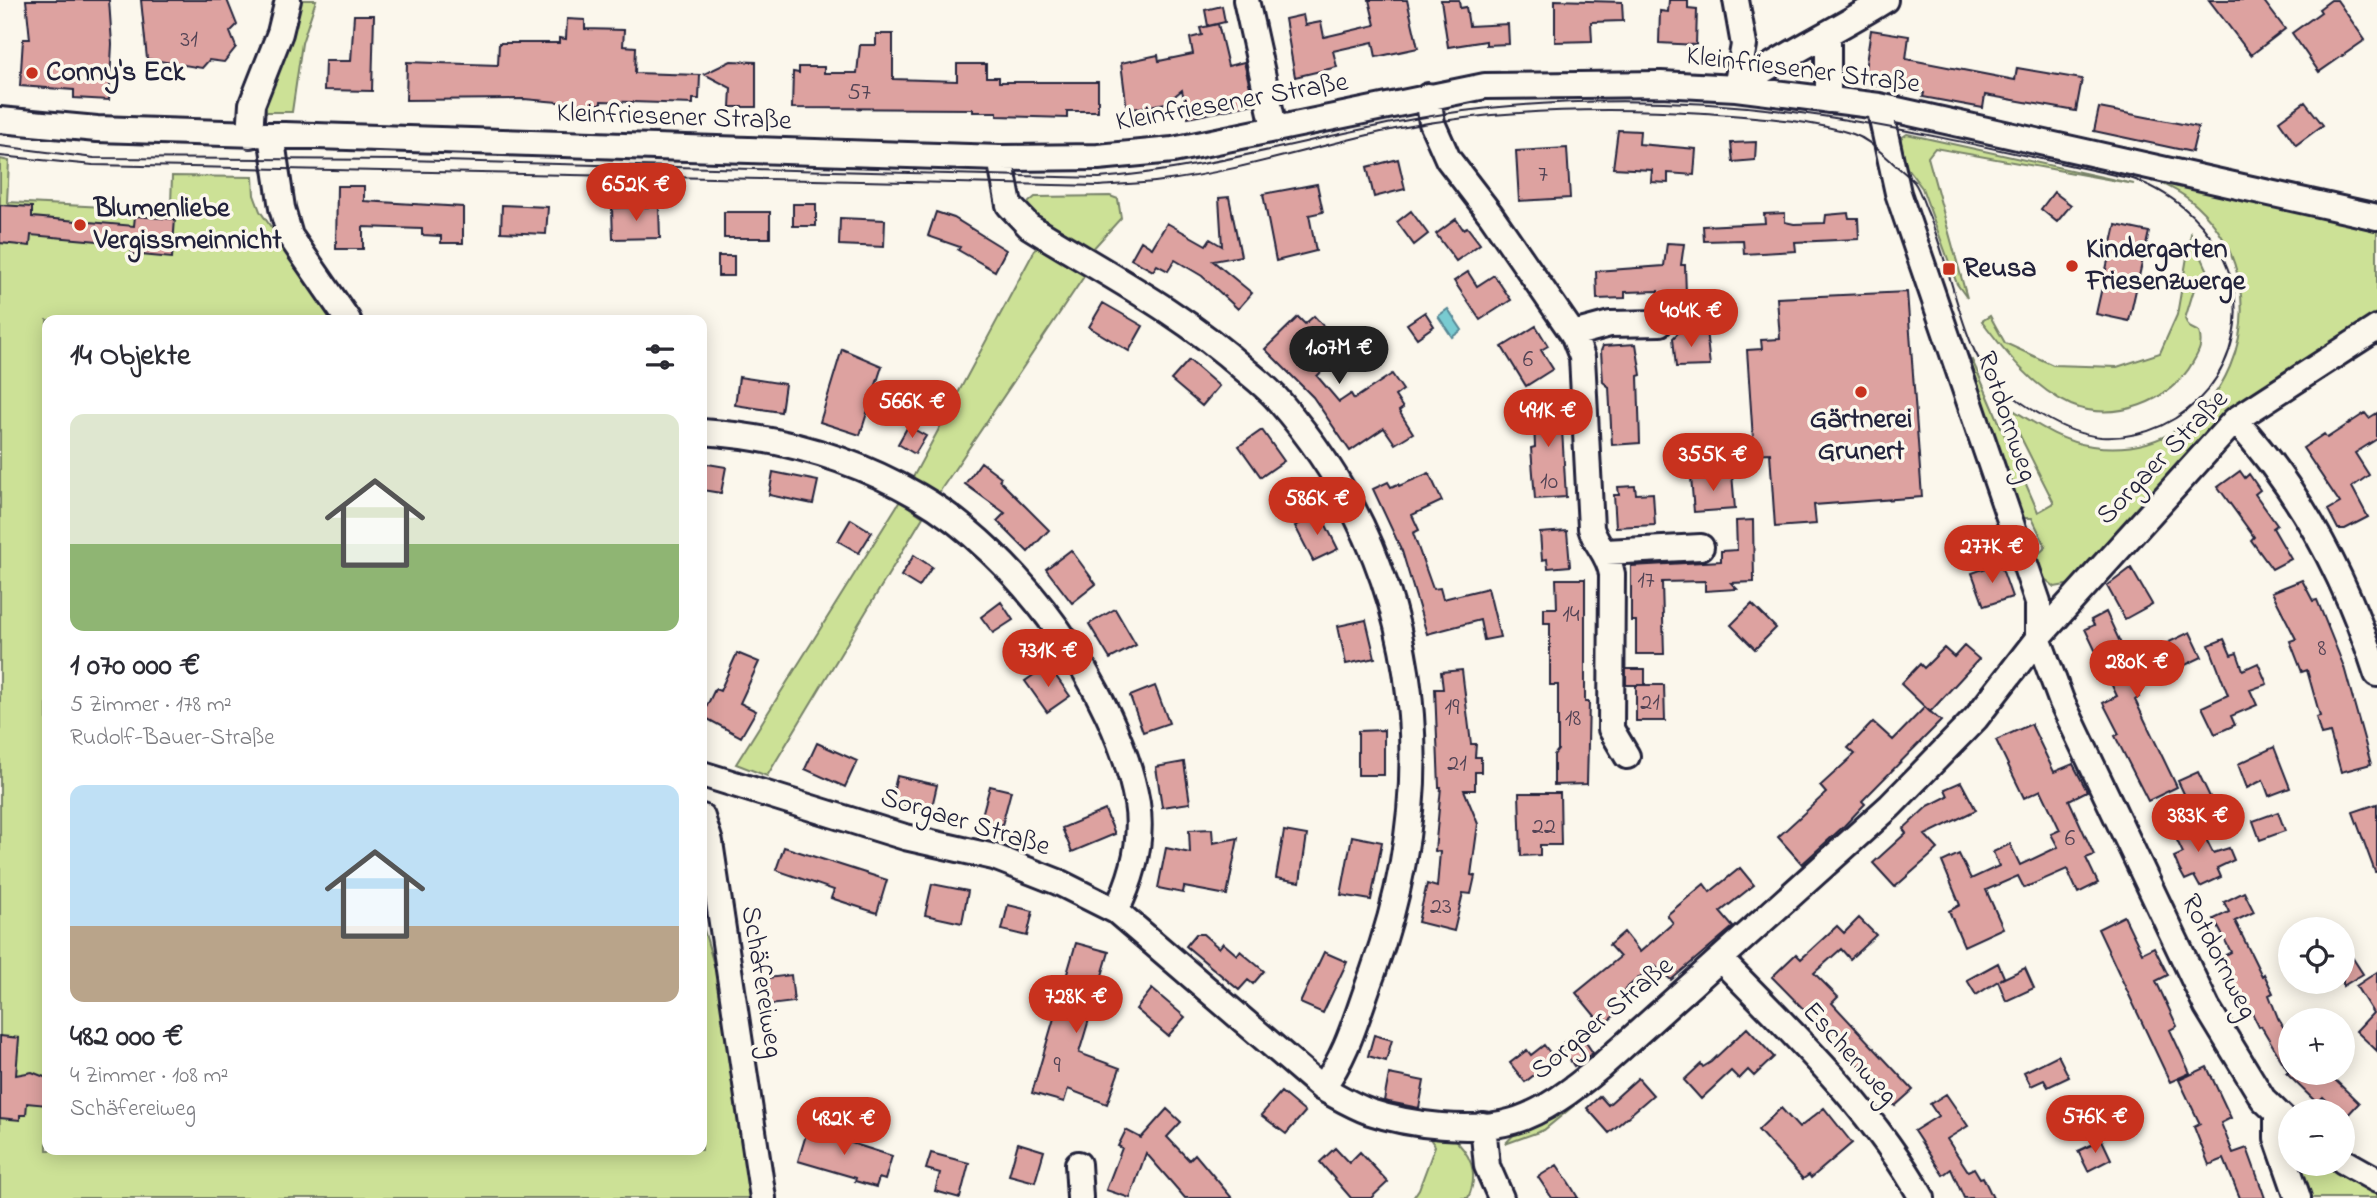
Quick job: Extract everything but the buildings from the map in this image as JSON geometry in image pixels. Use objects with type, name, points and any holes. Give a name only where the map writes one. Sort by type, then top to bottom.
[{"type":"street","points":[[288,0],[280,33],[252,104],[289,236],[344,315]]},
{"type":"street","points":[[1247,0],[1274,127]]},
{"type":"street","points":[[1736,0],[1744,46],[1736,88]]},
{"type":"street","points":[[1736,88],[1769,65],[1828,36],[1885,0]]},
{"type":"street","points":[[1828,36],[1828,100]]},
{"type":"street","name":"Kleinfriesener Straße","points":[[0,120],[97,129],[261,135],[1000,158],[1098,157],[1173,150],[1274,127],[1485,86],[1574,82],[1736,88],[1879,106],[2377,217]]},
{"type":"street","points":[[1427,96],[1432,123],[1448,159],[1491,215],[1573,334],[1582,357],[1591,527],[1593,537],[1606,552],[1612,575],[1611,729],[1627,756]]},
{"type":"street","name":"Rotdornweg","points":[[1879,106],[1898,193],[2038,602],[2038,638],[2061,700],[2207,1007],[2243,1069],[2278,1113]]},
{"type":"street","points":[[1000,158],[1009,205],[1029,226],[1186,320],[1279,400],[1356,513],[1388,591],[1398,626],[1411,704],[1412,808],[1396,900],[1382,947],[1339,1065],[1322,1087]]},
{"type":"street","points":[[1573,334],[1610,324],[1660,323]]},
{"type":"street","name":"Sorgaer Straße","points":[[707,778],[905,837],[994,857],[1058,882],[1116,911],[1206,991],[1322,1087],[1355,1105],[1383,1115],[1424,1124],[1483,1125],[1511,1122],[1575,1087],[1890,806],[1976,718],[2038,638],[2235,419],[2377,328]]},
{"type":"street","points":[[2235,419],[2258,445],[2304,511],[2333,563],[2366,638],[2377,674]]},
{"type":"street","points":[[707,433],[782,441],[884,477],[921,498],[970,534],[1033,595],[1082,666],[1128,771],[1137,805],[1137,846],[1130,883],[1116,911]]},
{"type":"street","points":[[1606,552],[1701,547]]},
{"type":"street","name":"Schäfereiweg","points":[[707,833],[763,1198]]},
{"type":"street","name":"Eschenweg","points":[[1720,959],[1795,1036],[1879,1132],[1922,1198]]},
{"type":"street","points":[[1483,1125],[1493,1194]]},
{"type":"street","points":[[1078,1164],[1080,1198]]},
{"type":"street","points":[[2355,1168],[2377,1180]]},
{"type":"street","name":"Rotdornweg","points":[[2290,1176],[2298,1198]]},
{"type":"green space","points":[[298,0],[316,0],[302,43],[292,112],[266,112],[264,105]]},
{"type":"green space","points":[[1907,134],[2134,184],[1935,148],[1928,157],[1967,298],[1957,284],[1922,188],[1898,156],[1901,138]]},
{"type":"green space","points":[[0,159],[9,161],[7,202],[163,210],[165,204],[171,204],[172,176],[253,177],[254,195],[260,211],[332,315],[42,315],[42,1155],[707,1155],[707,940],[718,979],[752,1198],[0,1198]]},
{"type":"green space","points":[[2132,171],[2377,226],[2377,314],[2250,395],[2200,440],[2071,584],[2055,587],[2045,579],[2035,557],[2046,547],[2032,518],[2023,518],[1970,361],[1972,360],[1977,371],[2038,512],[2054,503],[2009,414],[2015,411],[2052,433],[2081,444],[2139,445],[2178,429],[2209,402],[2230,366],[2241,326],[2239,284],[2225,243],[2190,200],[2166,185]]},
{"type":"green space","points":[[1110,196],[1118,199],[1121,218],[1091,251],[1026,212],[1029,202],[1035,197]]},
{"type":"green space","points":[[2191,234],[2213,282],[2206,286],[2195,286],[2185,319],[2189,327],[2199,332],[2200,348],[2183,376],[2171,388],[2140,405],[2105,412],[2088,410],[2057,398],[2021,369],[1982,321],[1990,316],[2005,343],[2053,365],[2117,367],[2160,353],[2177,315]]},
{"type":"green space","points":[[1038,244],[1085,275],[938,494],[912,479]]},
{"type":"green space","points":[[900,501],[923,517],[767,776],[736,764]]},
{"type":"green space","points":[[1577,1095],[1582,1099],[1544,1130],[1505,1144],[1517,1131]]},
{"type":"green space","points":[[1450,1135],[1471,1163],[1473,1180],[1468,1198],[1413,1198],[1435,1146],[1428,1136]]},
{"type":"green space","points":[[2301,1176],[2349,1176],[2377,1193],[2377,1198],[2308,1198]]},
{"type":"water","points":[[1448,309],[1462,330],[1452,337],[1438,316]]},
{"type":"tram line","points":[[0,146],[94,158],[405,160],[1099,178],[1197,165],[1391,123],[1489,108],[1614,101],[1739,106],[1822,116],[1978,145],[2133,179],[2149,186],[2179,204],[2215,243],[2230,275],[2235,306],[2233,336],[2224,364],[2208,389],[2187,410],[2162,426],[2133,435],[2101,437],[2071,430],[2050,420],[2014,397],[1988,371],[1975,352],[1934,228],[1912,179],[1878,149],[1858,136],[1780,119],[1629,110],[1514,113],[1400,128],[1192,177],[1099,186],[93,165],[0,156]]},
{"type":"place","name":"Conny's Eck","points":[[32,73]]},
{"type":"place","name":"Blumenliebe Vergissmeinnicht","points":[[80,225]]},
{"type":"place","name":"Kindergarten Friesenzwerge","points":[[2072,266]]},
{"type":"place","name":"Reusa","points":[[1949,269]]},
{"type":"place","name":"Gärtnerei Grunert","points":[[1861,392]]}]
